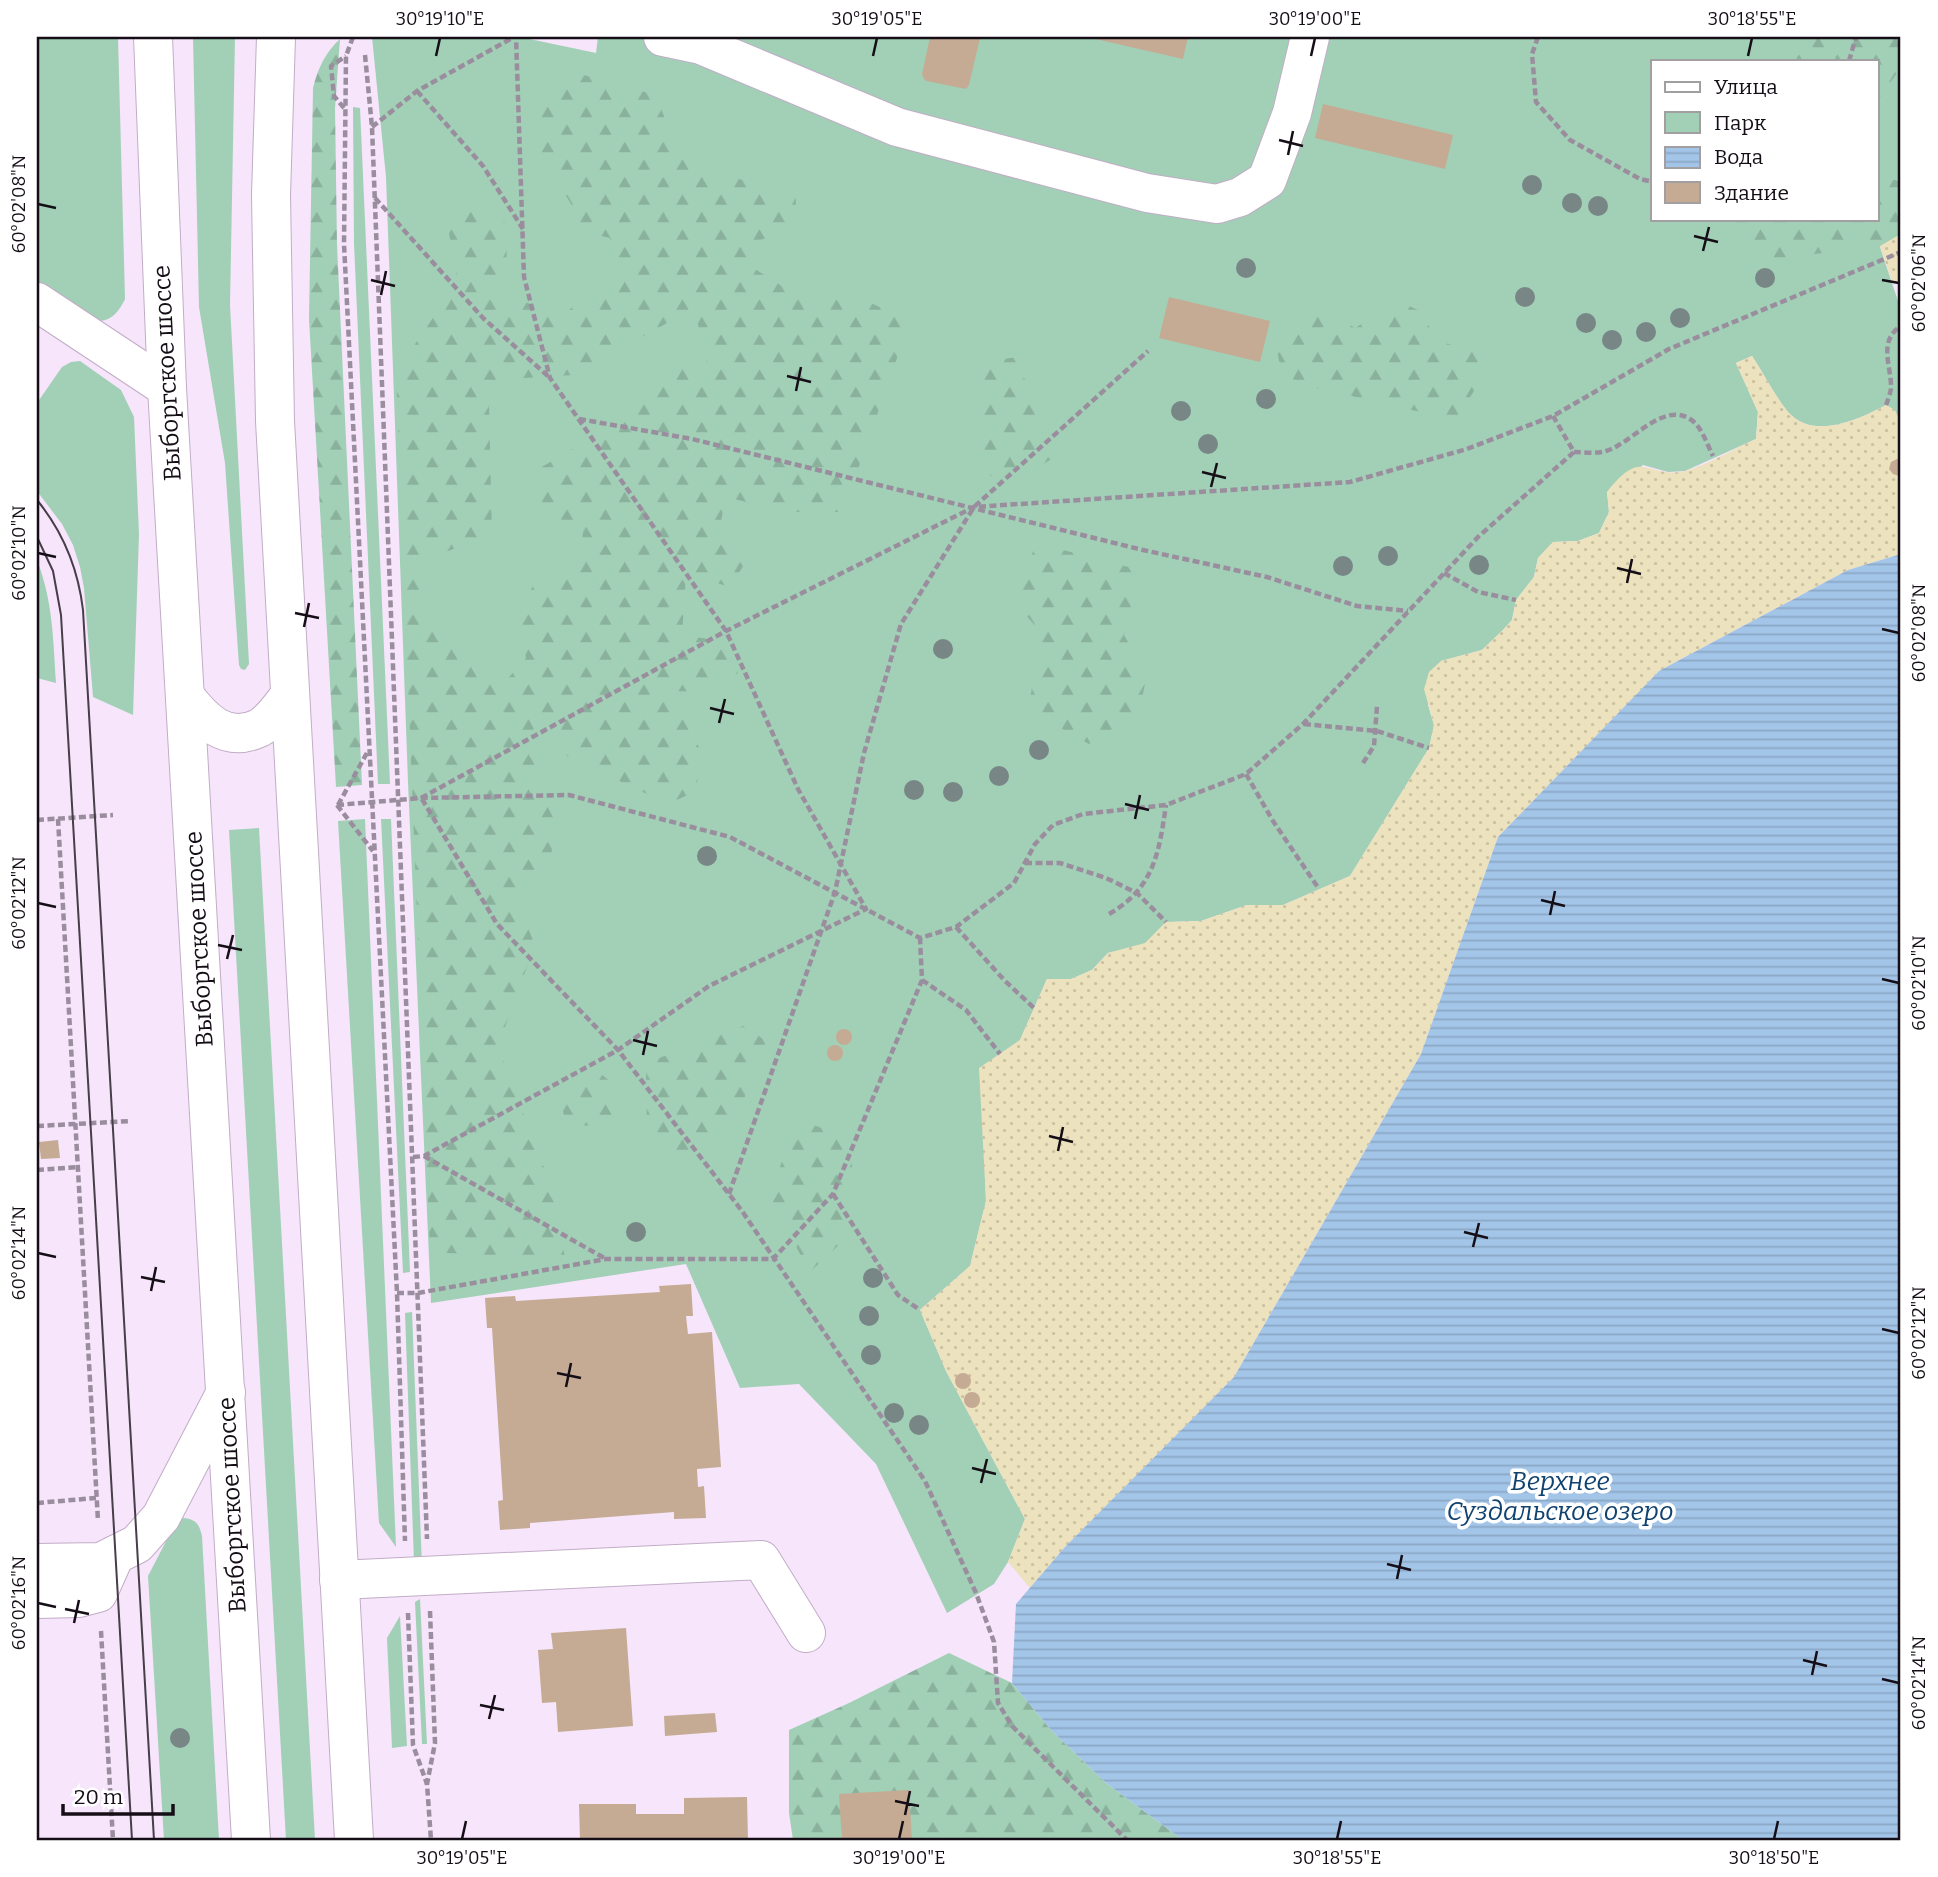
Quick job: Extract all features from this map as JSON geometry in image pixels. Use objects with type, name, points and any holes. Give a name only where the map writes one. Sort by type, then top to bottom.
[{"type":"main road","name":"Выборгское шоссе","points":[[153,37],[167,388],[251,1840]]},
{"type":"main road","points":[[276,37],[271,195],[276,446],[354,1840]]},
{"type":"main road","points":[[663,37],[702,41],[897,127],[1147,193],[1217,204],[1240,197],[1267,180],[1292,113],[1310,37]]},
{"type":"main road","points":[[37,302],[167,388]]},
{"type":"main road","points":[[185,696],[200,716],[214,728],[239,733],[259,728],[275,715],[290,695]]},
{"type":"main road","points":[[37,1599],[79,1598],[105,1570],[137,1544],[161,1517],[226,1392]]},
{"type":"main road","points":[[340,1580],[761,1560],[806,1633]]},
{"type":"main road","points":[[37,1563],[105,1570]]},
{"type":"path","points":[[353,37],[346,56],[344,257],[397,1293],[418,1577],[435,1744],[427,1784]]},
{"type":"path","points":[[372,127],[417,91],[515,37],[524,277],[550,378]]},
{"type":"path","points":[[1538,37],[1532,54],[1536,102],[1570,140],[1640,179],[1651,182]]},
{"type":"path","points":[[1849,60],[1856,37]]},
{"type":"path","points":[[365,55],[372,127],[418,1293],[418,1577],[414,1745],[427,1784],[432,1840]]},
{"type":"path","points":[[344,108],[334,96],[331,66],[346,56]]},
{"type":"path","points":[[417,91],[483,166],[523,230]]},
{"type":"path","points":[[374,198],[483,318],[550,378],[726,631],[798,789],[866,909]]},
{"type":"path","points":[[974,507],[1350,482],[1467,449],[1553,416],[1669,349],[1901,252]]},
{"type":"path","points":[[1886,405],[1891,390],[1886,349],[1896,329],[1901,326]]},
{"type":"path","points":[[421,798],[726,631],[974,507],[1148,351]]},
{"type":"path","points":[[337,806],[421,798],[569,795],[730,837],[920,938],[956,927],[1014,883],[1035,844],[1053,825],[1083,814],[1166,806],[1246,774],[1303,724],[1478,537],[1574,452],[1606,451],[1661,417],[1678,414],[1695,423],[1713,456]]},
{"type":"path","points":[[1553,416],[1574,452]]},
{"type":"path","points":[[578,419],[692,439],[1143,550],[1267,577],[1357,606],[1408,611]]},
{"type":"path","points":[[729,1195],[835,892],[864,753],[901,624],[974,507]]},
{"type":"path","points":[[1444,573],[1478,592],[1516,600]]},
{"type":"path","points":[[1363,763],[1374,746],[1377,706]]},
{"type":"path","points":[[1303,724],[1377,731],[1429,748]]},
{"type":"path","points":[[337,806],[369,749]]},
{"type":"path","points":[[1246,774],[1273,821],[1319,889]]},
{"type":"path","points":[[421,798],[497,924],[618,1050],[729,1195],[852,1371],[925,1481],[976,1593],[994,1642],[998,1703],[1012,1726],[1127,1840]]},
{"type":"path","points":[[337,806],[374,851]]},
{"type":"path","points":[[1109,914],[1127,904],[1138,893],[1152,871],[1160,847],[1166,806]]},
{"type":"path","points":[[37,820],[113,816]]},
{"type":"path","points":[[58,819],[96,1498],[105,1570],[113,1840]]},
{"type":"path","points":[[1024,863],[1060,863],[1106,878],[1138,893],[1166,922]]},
{"type":"path","points":[[413,1157],[424,1156],[618,1050],[709,986],[866,909]]},
{"type":"path","points":[[956,927],[1005,981],[1034,1008]]},
{"type":"path","points":[[397,1293],[418,1293],[606,1259],[773,1259],[833,1194],[922,980],[920,938]]},
{"type":"path","points":[[922,980],[966,1010],[1000,1054]]},
{"type":"path","points":[[37,1126],[131,1121]]},
{"type":"path","points":[[424,1156],[606,1259]]},
{"type":"path","points":[[37,1170],[79,1167]]},
{"type":"path","points":[[833,1194],[898,1295],[920,1310]]},
{"type":"path","points":[[37,1503],[96,1498]]},
{"type":"green space","points":[[37,37],[118,37],[125,299],[117,312],[105,320],[94,321],[37,285]]},
{"type":"green space","points":[[193,37],[235,37],[230,305],[249,664],[245,670],[239,665],[225,463],[199,307]]},
{"type":"green space","points":[[372,37],[520,37],[596,53],[598,37],[1901,37],[1901,234],[1880,247],[1901,310],[1901,424],[1894,410],[1886,405],[1837,425],[1810,425],[1798,421],[1788,412],[1752,356],[1736,363],[1758,412],[1756,439],[1685,471],[1668,472],[1643,465],[1607,492],[1609,512],[1599,533],[1578,541],[1553,542],[1538,558],[1534,577],[1516,600],[1512,620],[1502,631],[1482,650],[1441,661],[1428,705],[1434,725],[1429,748],[1350,876],[1283,905],[1247,905],[1201,921],[1166,922],[1145,944],[1108,953],[1092,970],[1071,979],[1047,979],[1020,1040],[1010,1049],[984,1143],[986,1201],[970,1266],[920,1310],[946,1371],[1025,1519],[1008,1562],[994,1584],[947,1613],[876,1464],[799,1384],[740,1388],[686,1264],[431,1303],[408,782],[386,177]]},
{"type":"green space","points":[[1809,37],[1901,37],[1901,67],[1878,101],[1878,60],[1795,60]]},
{"type":"green space","points":[[340,39],[335,108],[337,245],[362,785],[336,787],[309,319],[313,88],[323,61]]},
{"type":"green space","points":[[573,72],[656,95],[680,159],[796,198],[795,233],[748,242],[750,266],[818,309],[849,293],[910,321],[843,512],[790,512],[725,497],[719,536],[749,557],[730,587],[686,574],[682,635],[728,642],[738,673],[709,692],[668,691],[701,751],[696,791],[668,804],[567,756],[553,721],[533,724],[538,788],[557,825],[548,869],[517,902],[535,945],[498,1046],[557,1202],[565,1259],[430,1252],[396,372],[437,312],[457,276],[446,217],[472,203],[508,224],[506,270],[494,294],[564,313],[621,275],[610,238],[572,229],[571,204],[535,145],[541,93]],"holes":[[[694,308],[708,366],[675,368],[581,444],[540,468],[539,514],[583,530],[580,573],[539,576],[518,611],[526,658],[495,693],[479,657],[423,611],[426,559],[492,535],[489,404],[508,379],[574,375]]]},
{"type":"green space","points":[[353,107],[360,108],[390,784],[378,784],[354,243]]},
{"type":"green space","points":[[1878,174],[1901,182],[1901,227],[1884,240],[1843,250],[1774,260],[1734,232],[1737,220],[1878,220]]},
{"type":"green space","points":[[1398,301],[1420,311],[1437,340],[1478,354],[1489,368],[1455,420],[1296,383],[1279,361],[1275,337],[1298,316],[1331,312],[1355,328]]},
{"type":"green space","points":[[1017,357],[1052,459],[1007,484],[985,473],[979,363]]},
{"type":"green space","points":[[80,361],[121,390],[134,417],[139,534],[133,715],[93,697],[80,567],[62,524],[37,491],[37,403],[62,367]]},
{"type":"green space","points":[[1036,543],[1140,570],[1124,635],[1147,675],[1139,712],[1089,744],[1029,710],[1039,630],[1015,603]]},
{"type":"green space","points":[[37,560],[49,606],[56,683],[37,678]]},
{"type":"green space","points":[[365,819],[396,1547],[379,1523],[338,821]]},
{"type":"green space","points":[[381,819],[391,819],[410,1272],[403,1273]]},
{"type":"green space","points":[[259,828],[315,1840],[286,1840],[229,830]]},
{"type":"green space","points":[[743,1026],[767,1041],[732,1129],[691,1163],[647,1135],[646,1063]]},
{"type":"green space","points":[[596,1070],[616,1086],[621,1128],[565,1124],[560,1089]]},
{"type":"green space","points":[[797,1119],[855,1140],[843,1241],[810,1272],[769,1198]]},
{"type":"green space","points":[[412,1312],[422,1567],[414,1562],[405,1313]]},
{"type":"green space","points":[[183,1518],[196,1523],[202,1536],[219,1840],[164,1840],[148,1576],[175,1524]]},
{"type":"green space","points":[[420,1599],[427,1744],[422,1744],[415,1602]]},
{"type":"green space","points":[[400,1616],[407,1746],[392,1748],[387,1638]]},
{"type":"green space","points":[[949,1653],[1012,1683],[1052,1731],[1106,1783],[1183,1840],[793,1840],[789,1813],[789,1730]]},
{"type":"sand","points":[[1901,234],[1901,285],[1892,281],[1880,246]]},
{"type":"sand","points":[[1752,356],[1788,412],[1798,421],[1810,425],[1837,425],[1886,405],[1895,410],[1901,424],[1901,554],[1848,570],[1659,671],[1498,837],[1421,1054],[1234,1377],[1065,1547],[1030,1588],[1008,1562],[1025,1519],[946,1371],[920,1310],[970,1266],[986,1201],[979,1068],[1020,1040],[1047,979],[1071,979],[1092,970],[1108,953],[1145,943],[1166,922],[1201,921],[1247,905],[1283,905],[1350,876],[1429,748],[1434,725],[1424,689],[1429,672],[1441,661],[1482,650],[1502,631],[1512,620],[1516,600],[1534,577],[1538,558],[1553,542],[1578,541],[1599,533],[1609,512],[1607,492],[1629,470],[1645,467],[1672,473],[1685,471],[1756,439],[1758,412],[1736,363]]},
{"type":"water","name":"Верхнее Суздальское озеро","points":[[1901,554],[1901,1840],[1183,1840],[1106,1783],[1052,1731],[1012,1683],[1016,1604],[1065,1547],[1234,1377],[1421,1054],[1498,837],[1659,671],[1848,570]]},
{"type":"building","points":[[930,37],[980,38],[966,89],[924,79],[922,74]]},
{"type":"building","points":[[1087,37],[1188,37],[1183,59]]},
{"type":"building","points":[[1323,104],[1453,135],[1445,169],[1315,138]]},
{"type":"building","points":[[1169,297],[1270,321],[1260,362],[1159,338]]},
{"type":"building","points":[[1901,460],[1899,476],[1889,469],[1891,462]]},
{"type":"building","points":[[844,1029],[850,1031],[850,1043],[844,1045],[838,1043],[836,1037],[838,1031]]},
{"type":"building","points":[[835,1045],[841,1047],[841,1059],[835,1061],[829,1059],[827,1053],[829,1047]]},
{"type":"building","points":[[58,1140],[60,1158],[41,1159],[39,1142]]},
{"type":"building","points":[[691,1284],[693,1316],[686,1316],[688,1334],[712,1332],[721,1467],[697,1469],[698,1487],[704,1486],[706,1518],[674,1519],[674,1512],[530,1523],[530,1528],[500,1530],[498,1501],[503,1500],[492,1328],[487,1328],[485,1298],[515,1296],[516,1301],[660,1292],[659,1286]]},
{"type":"building","points":[[963,1373],[969,1375],[969,1387],[963,1389],[957,1387],[955,1381],[957,1375]]},
{"type":"building","points":[[972,1392],[978,1394],[978,1406],[972,1408],[966,1406],[964,1400],[966,1394]]},
{"type":"building","points":[[626,1628],[633,1726],[558,1732],[556,1702],[542,1703],[538,1650],[553,1649],[551,1633]]},
{"type":"building","points":[[715,1713],[717,1732],[665,1736],[664,1716]]},
{"type":"building","points":[[909,1790],[912,1840],[842,1840],[839,1794]]},
{"type":"building","points":[[747,1797],[748,1840],[580,1840],[579,1804],[636,1804],[636,1814],[684,1814],[684,1798]]},
{"type":"tram line","points":[[37,500],[55,525],[68,552],[78,580],[83,610],[154,1840]]},
{"type":"tram line","points":[[37,537],[53,571],[61,615],[132,1840]]}]
